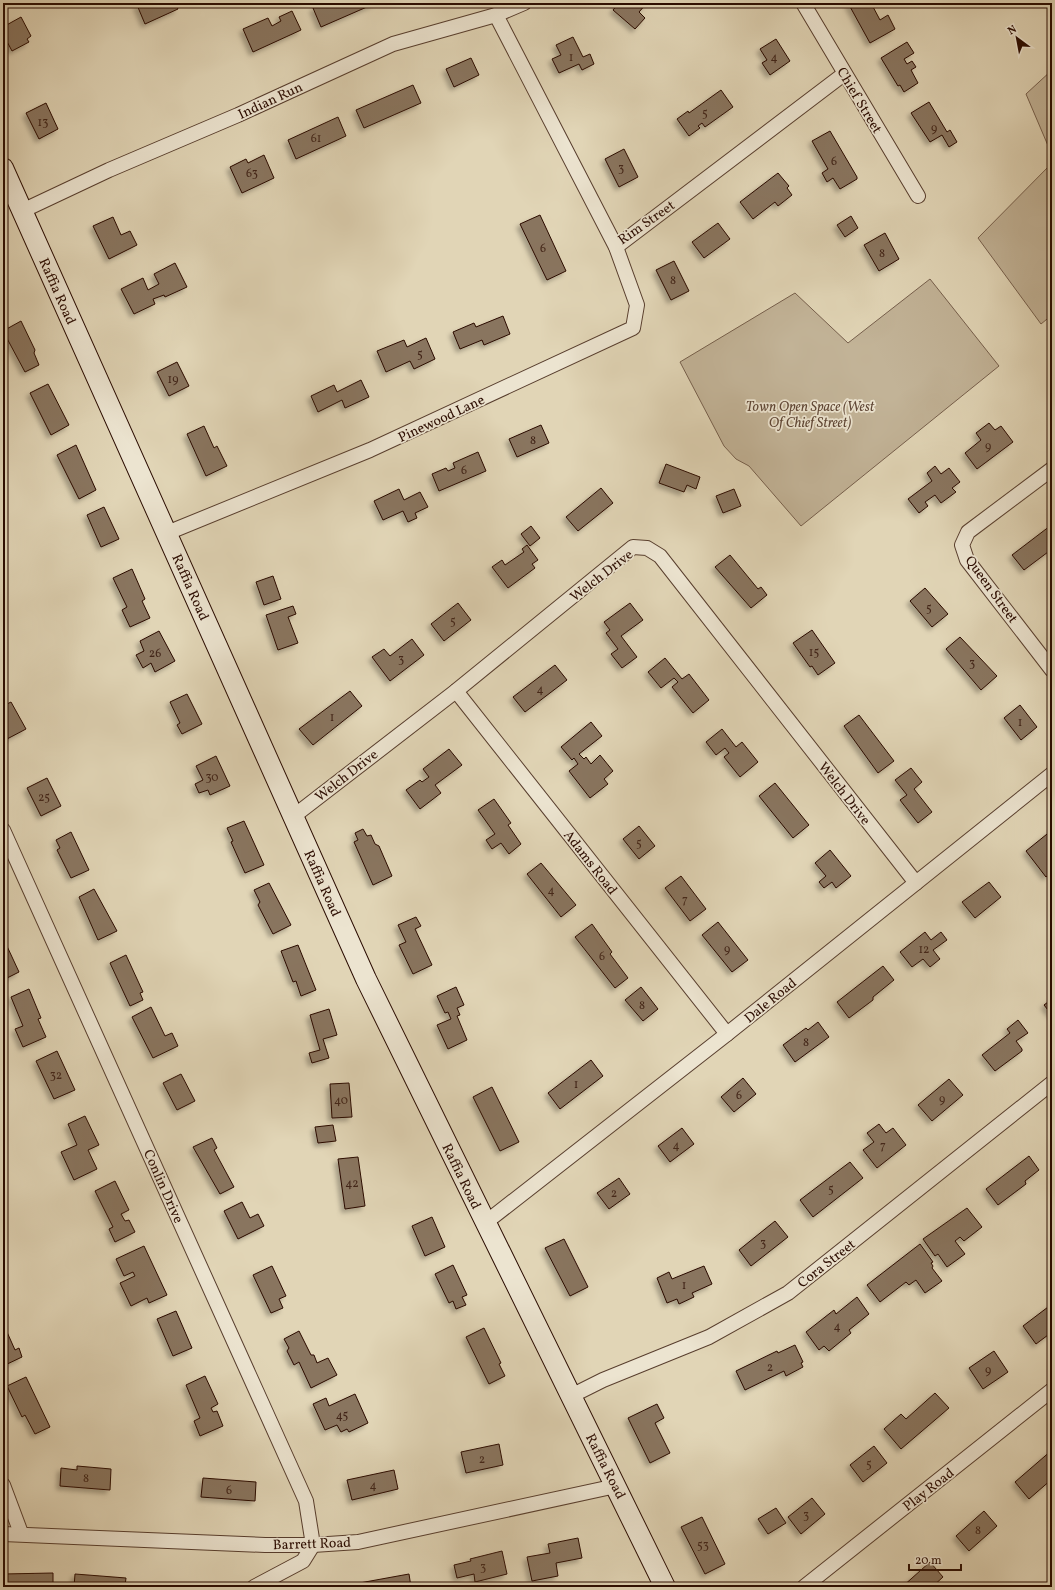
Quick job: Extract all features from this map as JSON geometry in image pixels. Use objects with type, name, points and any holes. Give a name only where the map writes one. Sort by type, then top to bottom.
[{"type":"main road","name":"Raffia Road","points":[[3,168],[294,816],[366,980],[665,1587]]},
{"type":"street","name":"Indian Run","points":[[22,211],[109,170],[238,115],[393,44],[496,15],[524,3]]},
{"type":"street","name":"Chief Street","points":[[803,3],[918,196]]},
{"type":"street","name":"Rim Street","points":[[496,15],[616,247],[844,74]]},
{"type":"street","name":"Pinewood Lane","points":[[167,533],[370,450],[633,328],[637,305],[616,247]]},
{"type":"street","name":"Queen Street","points":[[1052,469],[968,532],[962,545],[967,560],[1052,670]]},
{"type":"street","name":"Welch Drive","points":[[294,816],[456,691],[633,547],[647,548],[660,556],[916,883]]},
{"type":"street","name":"Adams Road","points":[[456,691],[727,1034]]},
{"type":"street","name":"Dale Road","points":[[485,1222],[727,1034],[1052,774]]},
{"type":"street","name":"Conlin Drive","points":[[3,830],[306,1501],[313,1546]]},
{"type":"street","name":"Cora Street","points":[[570,1396],[603,1380],[709,1337],[788,1293],[1052,1083]]},
{"type":"street","name":"Play Road","points":[[804,1587],[1052,1390]]},
{"type":"street","points":[[3,1485],[21,1533]]},
{"type":"street","name":"Barrett Road","points":[[3,1534],[21,1533],[313,1546],[358,1542],[616,1486]]},
{"type":"street","points":[[254,1587],[303,1561],[313,1546]]},
{"type":"green space","points":[[1052,70],[1052,155],[1026,94]]},
{"type":"green space","points":[[1052,163],[1052,315],[1041,324],[978,238]]},
{"type":"green space","name":"Town Open Space (West Of Chief Street)","points":[[930,279],[999,366],[801,526],[749,466],[736,459],[724,446],[680,362],[795,293],[848,343]]},
{"type":"building","points":[[142,3],[175,3],[178,9],[145,24],[137,5]]},
{"type":"building","points":[[325,3],[376,3],[321,27],[313,8]]},
{"type":"building","points":[[619,3],[647,3],[639,12],[645,18],[635,29],[613,10]]},
{"type":"building","points":[[848,3],[871,3],[880,20],[888,15],[895,29],[870,43]]},
{"type":"building","points":[[292,11],[301,30],[253,52],[243,29],[268,18],[272,26],[281,21],[279,17]]},
{"type":"building","points":[[21,17],[31,36],[27,39],[29,42],[12,51],[3,34],[3,27]]},
{"type":"building","points":[[573,37],[583,57],[590,54],[594,64],[582,70],[579,64],[559,73],[552,59],[561,55],[556,45]]},
{"type":"building","points":[[776,39],[790,61],[770,75],[762,63],[767,60],[760,49]]},
{"type":"building","points":[[907,42],[914,53],[904,59],[907,64],[912,61],[916,67],[911,70],[918,83],[904,92],[900,85],[898,86],[881,58]]},
{"type":"building","points":[[471,58],[479,75],[454,87],[446,69]]},
{"type":"building","points":[[413,85],[421,103],[364,128],[356,110]]},
{"type":"building","points":[[721,90],[733,107],[705,127],[702,123],[698,126],[700,128],[689,136],[677,119],[688,111],[689,113]]},
{"type":"building","points":[[929,102],[947,132],[950,130],[957,142],[949,147],[942,135],[930,142],[911,113]]},
{"type":"building","points":[[46,103],[58,129],[39,139],[26,113]]},
{"type":"building","points":[[338,117],[346,136],[296,159],[288,140]]},
{"type":"building","points":[[830,131],[857,177],[857,179],[840,189],[833,178],[827,182],[822,173],[828,169],[812,141]]},
{"type":"building","points":[[624,149],[638,177],[619,187],[605,159]]},
{"type":"building","points":[[264,155],[274,178],[242,193],[230,167],[246,159],[248,163]]},
{"type":"building","points":[[778,173],[789,186],[787,188],[792,195],[778,206],[775,202],[753,219],[740,202]]},
{"type":"building","points":[[540,215],[566,271],[547,280],[520,224]]},
{"type":"building","points":[[851,216],[858,228],[845,237],[837,225]]},
{"type":"building","points":[[113,217],[121,235],[130,231],[137,245],[109,259],[93,226]]},
{"type":"building","points":[[718,223],[730,239],[704,258],[692,242]]},
{"type":"building","points":[[885,233],[899,259],[879,271],[864,245]]},
{"type":"building","points":[[674,261],[689,291],[671,300],[656,270]]},
{"type":"building","points":[[175,263],[187,287],[165,297],[164,295],[153,299],[155,304],[134,314],[121,289],[143,278],[148,290],[159,284],[154,274]]},
{"type":"building","points":[[503,316],[510,334],[484,345],[482,340],[460,349],[453,332],[474,323],[476,327]]},
{"type":"building","points":[[21,321],[35,350],[34,353],[39,365],[25,372],[3,331]]},
{"type":"building","points":[[426,338],[435,359],[414,369],[410,361],[386,372],[377,351],[404,340],[407,347]]},
{"type":"building","points":[[177,362],[189,386],[169,396],[157,372]]},
{"type":"building","points":[[361,380],[369,397],[345,408],[342,400],[318,412],[311,396],[334,385],[337,392]]},
{"type":"building","points":[[48,384],[69,425],[51,435],[30,393]]},
{"type":"building","points":[[989,423],[995,430],[1001,426],[1013,442],[977,469],[965,453],[981,440],[976,433]]},
{"type":"building","points":[[541,425],[549,443],[517,457],[509,439]]},
{"type":"building","points":[[204,426],[214,448],[217,446],[227,466],[206,476],[187,434]]},
{"type":"building","points":[[76,445],[96,490],[79,499],[57,455]]},
{"type":"building","points":[[478,452],[486,471],[439,491],[432,474],[446,468],[448,471],[455,468],[453,463]]},
{"type":"building","points":[[666,464],[700,477],[696,489],[687,485],[684,492],[659,483]]},
{"type":"building","points":[[935,466],[941,474],[949,468],[960,482],[952,488],[956,492],[941,503],[935,495],[925,502],[928,506],[919,513],[908,499],[932,481],[927,473]]},
{"type":"building","points":[[601,488],[613,503],[578,531],[566,517]]},
{"type":"building","points":[[399,489],[404,500],[420,492],[428,507],[415,513],[417,518],[408,522],[403,511],[383,520],[374,501]]},
{"type":"building","points":[[734,489],[741,506],[723,513],[716,496]]},
{"type":"building","points":[[104,507],[119,539],[101,547],[87,515]]},
{"type":"building","points":[[531,526],[540,538],[530,546],[521,534]]},
{"type":"building","points":[[1050,526],[1052,528],[1052,549],[1024,570],[1012,555]]},
{"type":"building","points":[[527,545],[538,560],[532,564],[535,568],[508,588],[492,567],[502,560],[505,565],[524,552],[522,549]]},
{"type":"building","points":[[730,555],[758,589],[761,587],[767,595],[751,608],[715,567]]},
{"type":"building","points":[[132,569],[145,599],[142,601],[150,618],[130,627],[122,610],[127,607],[113,578]]},
{"type":"building","points":[[273,576],[281,599],[264,605],[256,582]]},
{"type":"building","points":[[925,588],[948,614],[932,627],[910,601]]},
{"type":"building","points":[[458,603],[471,620],[444,641],[431,624]]},
{"type":"building","points":[[630,603],[643,620],[621,636],[637,657],[622,668],[611,654],[618,649],[606,633],[610,630],[604,622]]},
{"type":"building","points":[[293,606],[296,614],[288,617],[298,643],[278,650],[266,615]]},
{"type":"building","points":[[812,630],[835,663],[818,675],[812,666],[810,667],[793,643]]},
{"type":"building","points":[[159,631],[175,661],[155,672],[151,663],[143,668],[136,655],[144,651],[140,641]]},
{"type":"building","points":[[960,637],[997,676],[981,690],[946,649]]},
{"type":"building","points":[[412,639],[424,655],[390,681],[372,657],[384,649],[390,656]]},
{"type":"building","points":[[665,658],[682,679],[689,674],[709,700],[693,713],[672,687],[678,682],[674,678],[661,688],[648,672]]},
{"type":"building","points":[[555,665],[567,680],[525,712],[513,697]]},
{"type":"building","points":[[350,691],[362,706],[313,745],[299,729]]},
{"type":"building","points":[[187,694],[202,724],[182,734],[177,725],[180,723],[170,702]]},
{"type":"building","points":[[11,702],[26,729],[7,739],[3,731],[3,706]]},
{"type":"building","points":[[1020,705],[1037,727],[1021,740],[1004,718]]},
{"type":"building","points":[[859,715],[894,761],[878,773],[844,726]]},
{"type":"building","points":[[591,722],[602,736],[579,754],[584,759],[586,757],[591,764],[600,755],[613,771],[604,779],[608,784],[590,798],[569,771],[578,764],[574,758],[572,760],[561,747]]},
{"type":"building","points":[[722,729],[736,747],[742,742],[758,762],[740,777],[724,757],[729,753],[725,748],[716,755],[706,742]]},
{"type":"building","points":[[449,749],[462,765],[435,785],[441,793],[420,809],[406,790],[420,780],[422,782],[429,777],[423,769]]},
{"type":"building","points":[[216,756],[230,786],[210,795],[208,790],[199,793],[195,784],[203,780],[196,766]]},
{"type":"building","points":[[911,768],[922,782],[914,789],[932,812],[918,823],[900,800],[907,795],[895,780]]},
{"type":"building","points":[[47,778],[61,806],[41,816],[27,788]]},
{"type":"building","points":[[775,783],[809,825],[793,838],[759,796]]},
{"type":"building","points":[[494,799],[511,823],[508,825],[521,844],[509,854],[501,843],[492,849],[486,840],[495,834],[478,810]]},
{"type":"building","points":[[244,821],[264,865],[245,873],[231,842],[233,841],[227,828]]},
{"type":"building","points":[[639,826],[655,846],[639,859],[623,839]]},
{"type":"building","points":[[363,829],[367,836],[371,835],[375,844],[379,846],[392,876],[373,885],[354,842],[358,840],[355,833]]},
{"type":"building","points":[[1052,830],[1052,857],[1049,859],[1052,863],[1052,872],[1046,877],[1026,851]]},
{"type":"building","points":[[71,832],[89,870],[71,878],[57,850],[60,848],[56,840]]},
{"type":"building","points":[[830,850],[851,876],[836,888],[832,882],[824,888],[819,882],[826,876],[815,863]]},
{"type":"building","points":[[541,863],[576,905],[561,917],[527,874]]},
{"type":"building","points":[[681,876],[706,909],[690,921],[665,888]]},
{"type":"building","points":[[989,882],[1001,897],[975,918],[962,902]]},
{"type":"building","points":[[269,883],[291,925],[273,934],[258,905],[260,902],[254,890]]},
{"type":"building","points":[[94,889],[117,931],[98,940],[79,897]]},
{"type":"building","points":[[416,917],[421,926],[415,929],[432,965],[413,974],[399,945],[406,942],[398,925]]},
{"type":"building","points":[[718,922],[748,960],[732,972],[702,935]]},
{"type":"building","points":[[592,924],[612,952],[610,954],[628,978],[615,988],[575,937]]},
{"type":"building","points":[[925,932],[931,940],[941,932],[947,940],[933,950],[940,959],[930,967],[923,959],[912,967],[900,952]]},
{"type":"building","points":[[6,944],[19,972],[3,980],[3,945]]},
{"type":"building","points":[[298,945],[316,990],[301,996],[296,981],[293,982],[281,951]]},
{"type":"building","points":[[126,955],[143,992],[140,993],[143,1000],[130,1006],[110,963]]},
{"type":"building","points":[[883,966],[894,980],[873,997],[873,1000],[849,1018],[837,1002]]},
{"type":"building","points":[[456,987],[464,1005],[457,1008],[460,1015],[457,1016],[467,1040],[448,1049],[437,1025],[451,1019],[448,1012],[445,1013],[437,996]]},
{"type":"building","points":[[641,987],[658,1009],[643,1021],[625,1000]]},
{"type":"building","points":[[29,989],[41,1018],[38,1019],[46,1037],[23,1047],[15,1029],[23,1026],[11,997]]},
{"type":"building","points":[[1052,999],[1052,1015],[1044,1005]]},
{"type":"building","points":[[151,1007],[165,1036],[172,1033],[178,1046],[153,1058],[132,1017]]},
{"type":"building","points":[[329,1009],[337,1035],[323,1039],[329,1058],[312,1063],[309,1053],[320,1050],[310,1015]]},
{"type":"building","points":[[1018,1020],[1028,1033],[1016,1041],[1022,1051],[995,1071],[982,1055],[1010,1033],[1007,1029]]},
{"type":"building","points":[[818,1022],[829,1037],[795,1062],[783,1045],[806,1028],[808,1030]]},
{"type":"building","points":[[57,1051],[75,1090],[54,1099],[36,1061]]},
{"type":"building","points":[[591,1060],[603,1076],[560,1109],[548,1093]]},
{"type":"building","points":[[181,1074],[195,1101],[177,1110],[163,1083]]},
{"type":"building","points":[[743,1078],[756,1094],[734,1112],[721,1097]]},
{"type":"building","points":[[949,1079],[963,1095],[932,1121],[918,1105]]},
{"type":"building","points":[[349,1083],[352,1117],[332,1118],[330,1084]]},
{"type":"building","points":[[492,1087],[519,1142],[500,1151],[473,1097]]},
{"type":"building","points":[[85,1116],[99,1145],[88,1150],[97,1169],[74,1180],[61,1152],[77,1145],[68,1124]]},
{"type":"building","points":[[879,1124],[886,1133],[893,1128],[906,1145],[877,1168],[863,1150],[874,1142],[867,1133]]},
{"type":"building","points":[[333,1125],[336,1141],[318,1143],[315,1127]]},
{"type":"building","points":[[682,1128],[694,1144],[670,1162],[658,1146]]},
{"type":"building","points":[[212,1138],[217,1148],[214,1150],[234,1187],[220,1194],[193,1147]]},
{"type":"building","points":[[1029,1156],[1039,1170],[1025,1181],[1026,1184],[998,1205],[986,1189]]},
{"type":"building","points":[[358,1157],[365,1206],[345,1209],[338,1159]]},
{"type":"building","points":[[850,1162],[863,1178],[813,1217],[800,1200]]},
{"type":"building","points":[[619,1178],[630,1194],[609,1209],[597,1193]]},
{"type":"building","points":[[115,1181],[129,1210],[121,1214],[125,1221],[129,1220],[135,1232],[115,1242],[109,1229],[113,1227],[95,1191]]},
{"type":"building","points":[[242,1202],[250,1218],[258,1214],[264,1226],[238,1239],[224,1211]]},
{"type":"building","points":[[967,1208],[982,1227],[964,1241],[960,1237],[955,1241],[965,1254],[947,1267],[938,1254],[935,1256],[923,1239]]},
{"type":"building","points":[[432,1217],[445,1247],[425,1256],[412,1226]]},
{"type":"building","points":[[775,1221],[788,1237],[751,1266],[739,1250]]},
{"type":"building","points":[[564,1239],[588,1287],[570,1296],[545,1248]]},
{"type":"building","points":[[920,1244],[933,1262],[931,1263],[933,1266],[932,1268],[942,1281],[925,1293],[916,1280],[909,1285],[906,1282],[880,1302],[867,1285]]},
{"type":"building","points":[[144,1246],[167,1295],[149,1303],[147,1298],[131,1306],[120,1283],[135,1276],[133,1272],[124,1276],[116,1259]]},
{"type":"building","points":[[453,1265],[467,1295],[462,1297],[466,1305],[456,1309],[453,1301],[449,1303],[435,1274]]},
{"type":"building","points":[[272,1266],[286,1296],[279,1299],[283,1308],[271,1313],[253,1275]]},
{"type":"building","points":[[704,1266],[712,1284],[692,1293],[694,1297],[679,1304],[677,1299],[667,1303],[657,1278],[669,1272],[672,1279]]},
{"type":"building","points":[[857,1297],[869,1314],[849,1330],[851,1333],[829,1351],[824,1346],[819,1350],[806,1332],[834,1310],[836,1314]]},
{"type":"building","points":[[1052,1304],[1052,1332],[1036,1344],[1023,1326]]},
{"type":"building","points":[[176,1311],[192,1348],[173,1356],[157,1319]]},
{"type":"building","points":[[3,1323],[15,1350],[19,1348],[22,1357],[3,1366]]},
{"type":"building","points":[[484,1328],[501,1363],[499,1364],[505,1376],[489,1384],[466,1337]]},
{"type":"building","points":[[299,1331],[311,1355],[314,1355],[317,1363],[328,1358],[337,1375],[311,1388],[299,1362],[294,1365],[287,1351],[289,1348],[284,1339]]},
{"type":"building","points":[[795,1345],[803,1362],[801,1363],[803,1367],[786,1376],[784,1371],[745,1390],[736,1371],[777,1351],[778,1353]]},
{"type":"building","points":[[994,1351],[1008,1372],[983,1389],[969,1368]]},
{"type":"building","points":[[205,1376],[218,1404],[211,1408],[213,1412],[217,1411],[223,1426],[200,1436],[194,1421],[200,1418],[186,1385]]},
{"type":"building","points":[[26,1377],[50,1427],[35,1434],[25,1415],[22,1417],[7,1386]]},
{"type":"building","points":[[935,1393],[949,1408],[901,1449],[884,1429],[901,1414],[906,1419]]},
{"type":"building","points":[[355,1394],[368,1423],[349,1432],[347,1429],[341,1432],[337,1425],[325,1430],[313,1404],[326,1398],[329,1406]]},
{"type":"building","points":[[657,1404],[664,1418],[655,1423],[670,1453],[650,1463],[628,1418]]},
{"type":"building","points":[[499,1444],[503,1465],[466,1473],[461,1452]]},
{"type":"building","points":[[874,1446],[887,1463],[863,1482],[850,1465]]},
{"type":"building","points":[[1052,1450],[1052,1479],[1029,1499],[1015,1482]]},
{"type":"building","points":[[77,1466],[111,1469],[110,1490],[60,1486],[61,1468],[77,1470]]},
{"type":"building","points":[[394,1470],[398,1489],[352,1500],[347,1480]]},
{"type":"building","points":[[203,1478],[256,1482],[255,1501],[201,1497]]},
{"type":"building","points":[[812,1498],[825,1514],[801,1534],[788,1517]]},
{"type":"building","points":[[776,1508],[786,1523],[768,1534],[758,1519]]},
{"type":"building","points":[[984,1511],[997,1526],[969,1551],[956,1536]]},
{"type":"building","points":[[702,1517],[725,1564],[705,1574],[681,1527]]},
{"type":"building","points":[[578,1538],[582,1558],[556,1563],[558,1576],[532,1581],[527,1557],[550,1553],[548,1544]]},
{"type":"building","points":[[502,1551],[507,1574],[475,1582],[474,1574],[457,1578],[454,1565],[471,1561],[470,1559]]},
{"type":"building","points":[[930,1562],[943,1577],[932,1587],[902,1587]]},
{"type":"building","points":[[53,1573],[53,1587],[3,1587],[3,1574]]},
{"type":"building","points":[[75,1574],[126,1578],[125,1586],[132,1587],[74,1587]]},
{"type":"building","points":[[409,1574],[411,1587],[355,1587],[354,1584]]}]
